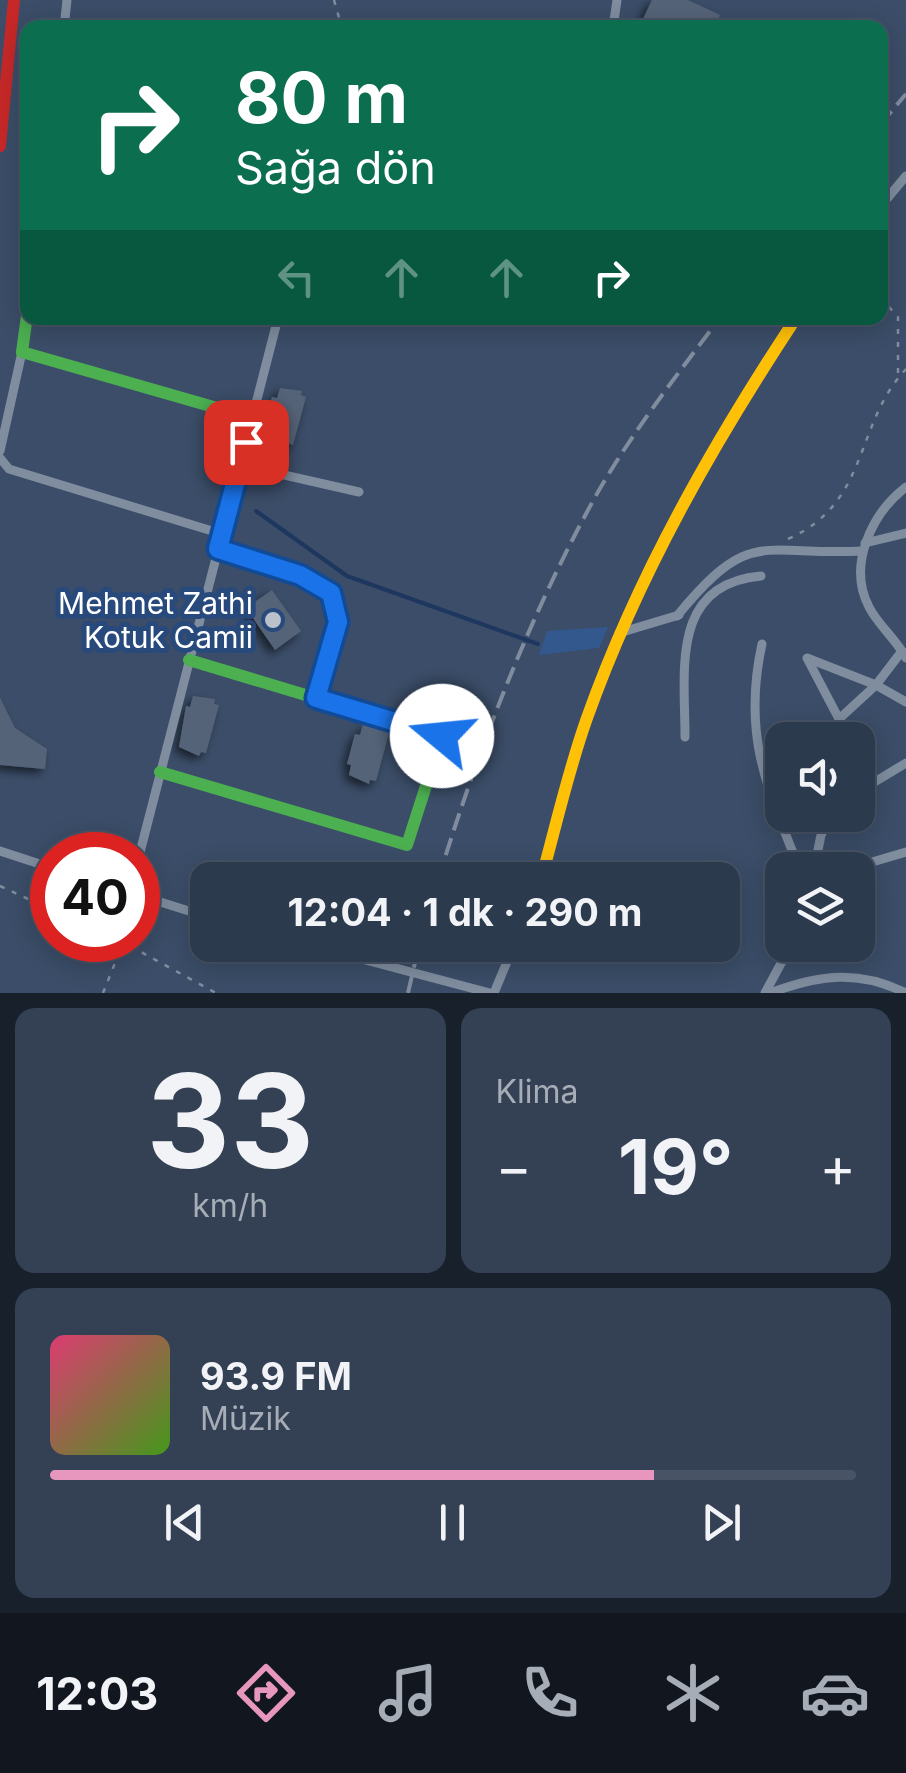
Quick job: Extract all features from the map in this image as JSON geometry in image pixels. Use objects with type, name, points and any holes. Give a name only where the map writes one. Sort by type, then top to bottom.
[{"type":"main road","points":[[0,146],[14,0]]},
{"type":"main road","points":[[26,325],[22,352],[252,418]]},
{"type":"main road","points":[[546,862],[573,758],[619,633],[694,479],[792,325]]},
{"type":"main road","points":[[160,772],[406,844],[442,736],[189,660]]},
{"type":"street","points":[[888,197],[906,176]]},
{"type":"street","points":[[145,832],[276,325]]},
{"type":"street","points":[[22,352],[0,454],[8,468],[222,534]]},
{"type":"street","points":[[240,465],[360,492]]},
{"type":"street","points":[[839,719],[904,655],[864,597],[864,547],[888,505],[906,487]]},
{"type":"street","points":[[678,616],[732,559],[766,548],[864,547],[906,533]]},
{"type":"street","points":[[218,549],[300,575],[331,593],[338,622],[316,698]]},
{"type":"street","points":[[619,633],[696,610],[728,584],[762,576]]},
{"type":"street","points":[[684,738],[685,647],[696,610]]},
{"type":"street","points":[[762,644],[754,694],[758,760],[793,852]]},
{"type":"street","points":[[840,722],[807,658],[876,685],[906,702]]},
{"type":"street","points":[[875,782],[906,763]]},
{"type":"street","points":[[0,851],[30,861]]},
{"type":"street","points":[[875,861],[906,852]]},
{"type":"street","points":[[160,902],[190,911]]},
{"type":"street","points":[[374,962],[492,993],[506,962]]},
{"type":"street","points":[[767,993],[782,962]]},
{"type":"street","points":[[767,993],[804,981],[849,975],[906,993]]},
{"type":"path","points":[[888,306],[898,317],[894,357],[898,377]]},
{"type":"path","points":[[766,548],[809,530],[831,512],[898,377],[906,369]]},
{"type":"path","points":[[0,886],[30,900]]},
{"type":"path","points":[[103,993],[114,962]]},
{"type":"path","points":[[159,962],[216,993]]},
{"type":"shaded area","points":[[608,627],[599,648],[539,655],[547,631]]},
{"type":"building","points":[[652,0],[688,0],[720,15],[718,20],[642,20]]},
{"type":"building","points":[[280,388],[302,391],[301,395],[306,397],[293,445],[287,443],[286,448],[266,439],[269,429],[264,428],[272,397],[277,398]]},
{"type":"building","name":"Mehmet Zathi Kotuk Camii","points":[[272,590],[301,631],[275,650],[246,608]]},
{"type":"building","points":[[193,696],[215,699],[214,704],[219,705],[206,753],[199,756],[179,747],[186,706],[190,707]]},
{"type":"building","points":[[0,698],[15,728],[47,749],[45,769],[0,765]]},
{"type":"building","points":[[363,724],[389,733],[376,781],[370,780],[369,784],[349,775],[351,765],[347,764],[355,734],[360,735]]},
{"type":"waterway","points":[[256,511],[347,576],[538,644]]},
{"type":"railway","points":[[888,115],[906,94]]},
{"type":"railway","points":[[444,862],[506,686],[570,544],[623,452],[715,325]]},
{"type":"railway","points":[[408,993],[415,962]]},
{"type":"traffic: fast","points":[[26,325],[22,352],[252,418]]},
{"type":"traffic: fast","points":[[160,772],[407,845],[442,736],[189,660]]},
{"type":"traffic: slow","points":[[546,862],[580,738],[630,613],[707,462],[792,325]]},
{"type":"traffic: jam","points":[[0,146],[14,0]]},
{"type":"place","name":"Mehmet Zathi Kotuk Camii","points":[[273,620]]},
{"type":"route","points":[[246,442],[218,549],[300,575],[327,587],[331,593],[338,622],[316,698],[442,736]]}]
